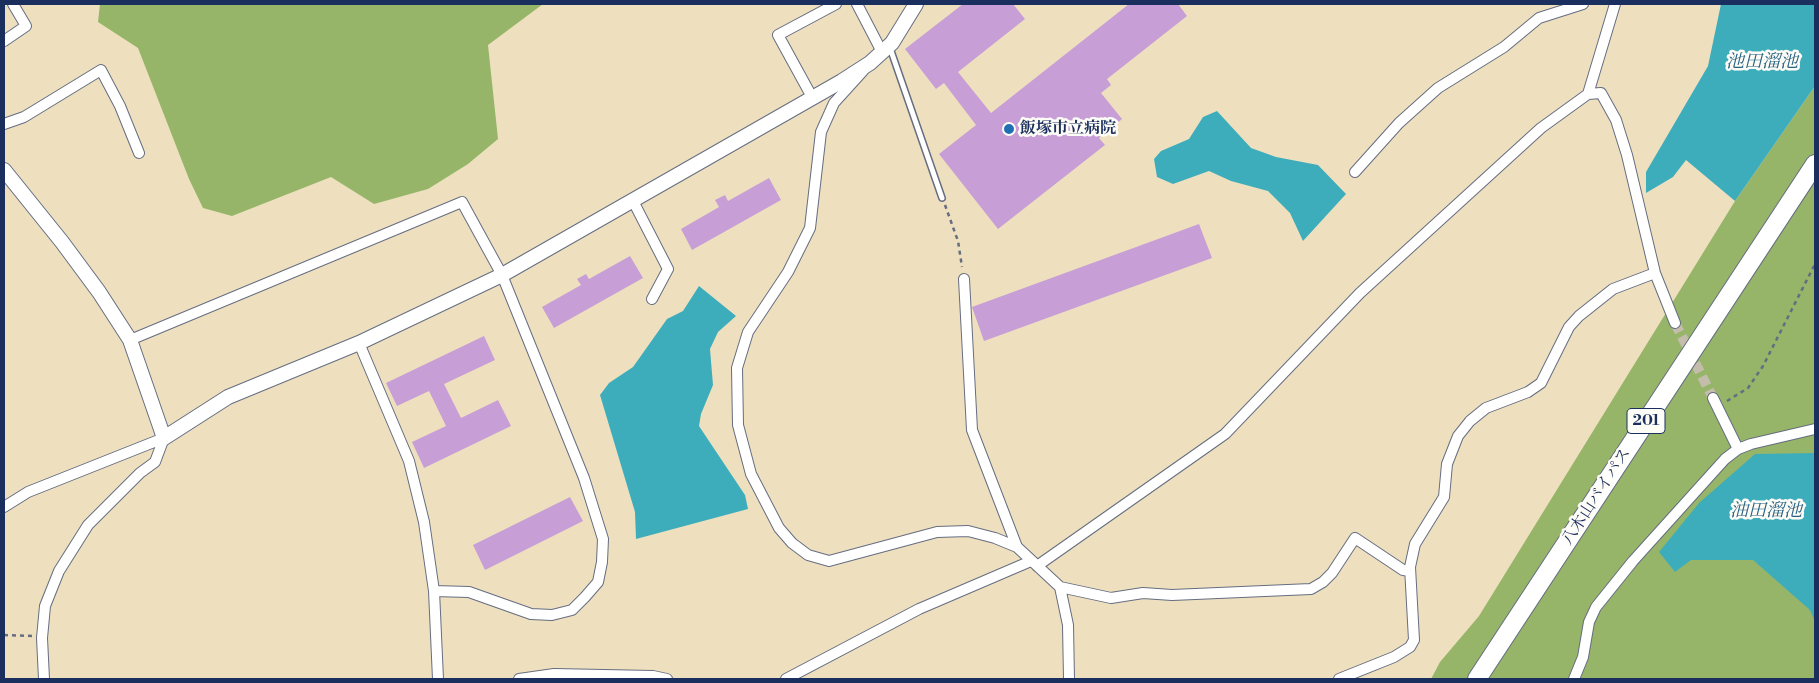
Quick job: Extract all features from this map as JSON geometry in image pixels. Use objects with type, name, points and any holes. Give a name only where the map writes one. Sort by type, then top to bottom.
[{"type":"highway","name":"八木山バイパス","points":[[1477,679],[1815,164]]},
{"type":"street","points":[[4,42],[26,26],[13,4]]},
{"type":"street","points":[[812,97],[778,35],[836,4]]},
{"type":"street","points":[[857,4],[886,48]]},
{"type":"street","points":[[916,4],[886,48],[834,103],[821,132],[810,228],[788,272],[748,332],[737,368],[738,425],[751,474],[779,528],[792,543],[808,554],[829,561],[937,532],[968,531],[1017,546]]},
{"type":"street","points":[[1355,172],[1400,123],[1438,88],[1504,47],[1539,18],[1583,4]]},
{"type":"street","points":[[1588,94],[1616,4]]},
{"type":"street","points":[[4,507],[28,492],[164,438],[228,397],[359,343],[502,275],[870,63]]},
{"type":"street","points":[[4,124],[24,117],[101,70],[120,106],[139,153]]},
{"type":"street","points":[[786,679],[919,609],[1034,564],[1225,434],[1360,294],[1540,128],[1588,94],[1601,93],[1616,120],[1627,155],[1655,273],[1675,323]]},
{"type":"street","points":[[4,170],[62,242],[99,292],[130,340],[164,438],[154,462],[140,473],[94,519],[76,543],[59,572],[45,606],[42,638],[44,679]]},
{"type":"street","points":[[632,199],[668,269],[652,299]]},
{"type":"street","points":[[130,340],[462,202],[502,275],[584,478],[603,538],[602,562],[598,582],[585,597],[572,610],[552,615],[531,614],[469,592],[434,591]]},
{"type":"street","points":[[1340,679],[1394,657],[1410,647],[1414,640],[1410,571],[1415,544],[1444,497],[1447,464],[1458,436],[1470,421],[1486,408],[1528,392],[1542,383],[1569,327],[1579,316],[1613,289],[1655,273]]},
{"type":"street","points":[[964,279],[972,430],[1017,546],[1060,587],[1111,598],[1143,593],[1172,595],[1311,589],[1332,574],[1355,538],[1403,570],[1410,571]]},
{"type":"street","points":[[359,343],[409,460],[424,522],[434,591],[438,679]]},
{"type":"street","points":[[1715,403],[1738,449]]},
{"type":"street","points":[[1574,679],[1583,657],[1589,622],[1596,607],[1639,554],[1725,460],[1738,449],[1774,437],[1815,429]]},
{"type":"street","points":[[1060,587],[1068,625],[1069,679]]},
{"type":"street","points":[[519,679],[554,674],[653,676],[667,679]]},
{"type":"lane","points":[[886,48],[942,198]]},
{"type":"path","points":[[942,198],[958,241],[964,279]]},
{"type":"path","points":[[1715,403],[1748,388],[1762,366],[1815,264]]},
{"type":"path","points":[[4,635],[19,634],[42,638]]},
{"type":"green space","points":[[100,4],[543,4],[488,45],[498,139],[468,164],[428,189],[374,204],[331,177],[232,216],[203,208],[189,179],[138,48],[98,22]]},
{"type":"green space","points":[[1815,86],[1815,679],[1431,679],[1440,662],[1479,616],[1735,201]]},
{"type":"water","name":"池田溜池","points":[[1721,4],[1815,4],[1815,86],[1735,201],[1686,160],[1673,177],[1646,193],[1646,172],[1708,66]]},
{"type":"water","points":[[1217,111],[1251,148],[1276,157],[1318,165],[1346,194],[1303,241],[1290,213],[1268,191],[1231,181],[1209,171],[1173,184],[1157,177],[1154,159],[1161,151],[1189,139],[1203,117]]},
{"type":"water","points":[[699,286],[736,316],[718,332],[710,349],[713,385],[701,414],[699,426],[745,495],[748,509],[636,539],[635,512],[600,395],[609,383],[633,367],[667,319],[683,311]]},
{"type":"water","name":"油田溜池","points":[[1815,453],[1815,622],[1810,610],[1753,560],[1691,560],[1675,572],[1659,552],[1699,503],[1755,454]]},
{"type":"building","points":[[963,4],[1013,4],[1025,19],[958,72],[991,113],[1129,4],[1178,4],[1187,16],[1107,79],[1111,85],[1101,93],[1122,119],[1099,138],[1105,145],[998,229],[939,154],[976,125],[944,83],[936,89],[905,49]]},
{"type":"building","points":[[769,178],[781,200],[692,250],[681,229],[719,207],[715,200],[725,195],[728,201]]},
{"type":"building","points":[[1199,224],[1212,258],[984,341],[972,307]]},
{"type":"building","points":[[630,256],[643,278],[554,328],[542,307],[581,285],[577,279],[586,274],[589,279]]},
{"type":"building","points":[[484,336],[495,360],[444,384],[461,418],[498,400],[511,426],[424,468],[412,442],[446,426],[429,391],[397,406],[386,383]]},
{"type":"building","points":[[570,497],[583,521],[485,570],[473,545]]},
{"type":"tunnel","points":[[1675,323],[1713,398]]},
{"type":"place","name":"飯塚市立病院","points":[[1009,129]]}]
